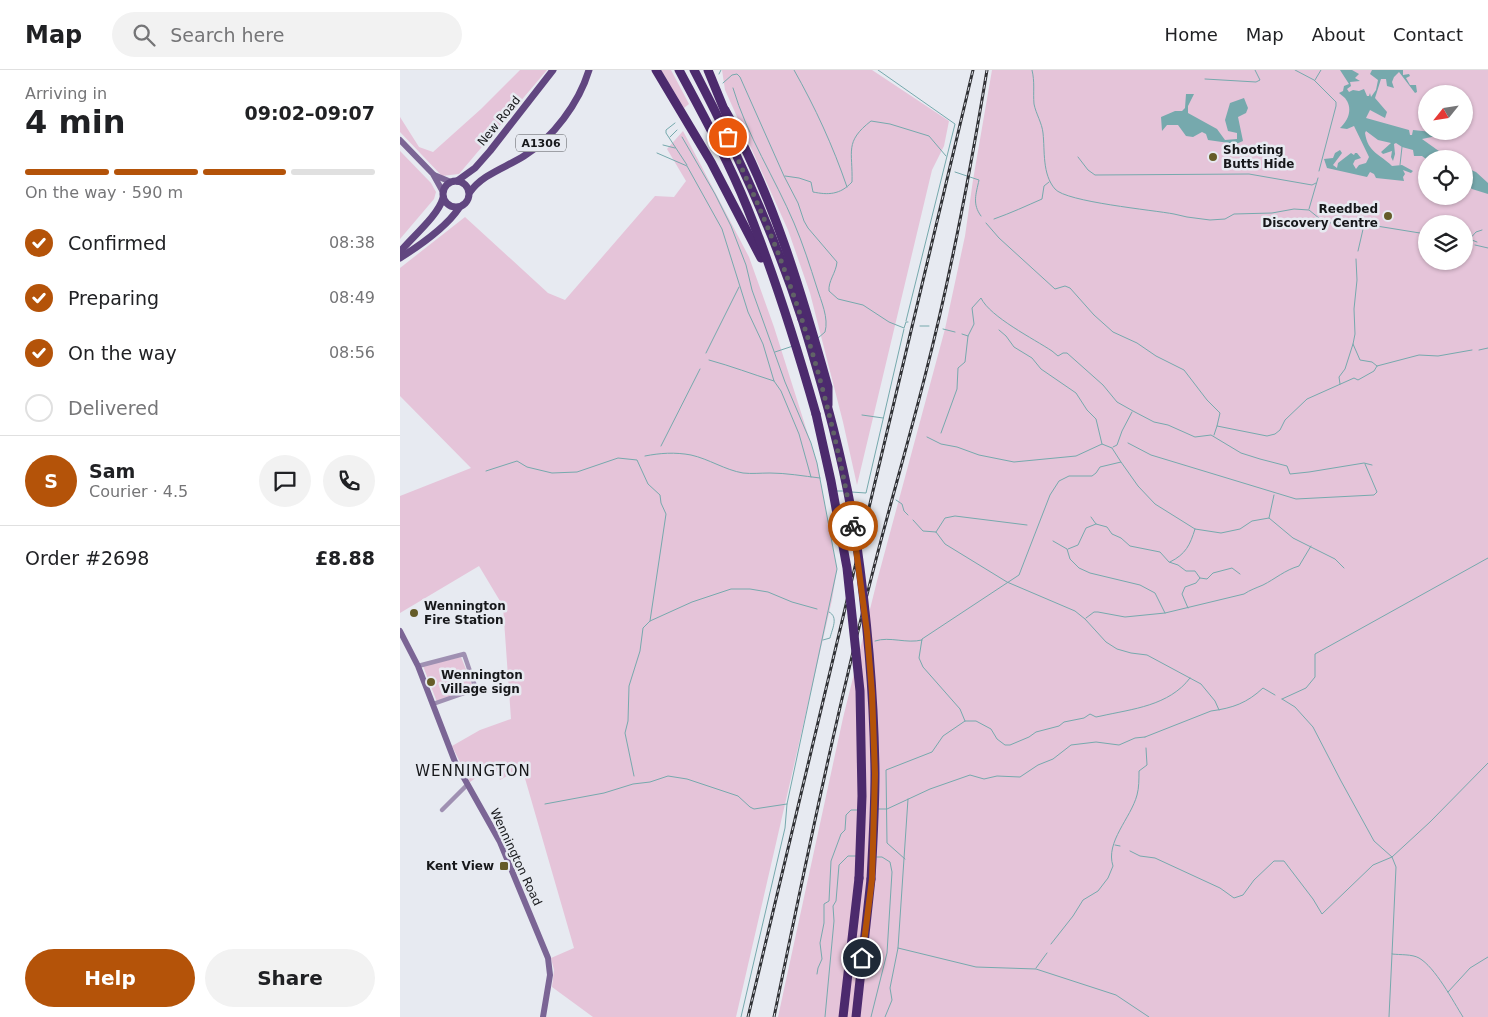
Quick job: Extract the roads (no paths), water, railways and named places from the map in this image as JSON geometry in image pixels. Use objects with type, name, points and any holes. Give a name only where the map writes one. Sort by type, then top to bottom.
[{"type":"highway","points":[[656,70],[712,162],[774,282]]},
{"type":"highway","points":[[679,70],[711,130],[746,206],[788,323],[816,414],[847,568],[860,691],[862,796],[859,878],[843,1017]]},
{"type":"highway","points":[[694,70],[721,121],[765,219],[805,318]]},
{"type":"highway","points":[[708,70],[747,164],[765,219]]},
{"type":"highway","points":[[725,110],[756,173],[777,226],[805,318],[843,472],[856,538],[872,693],[875,774],[872,879],[856,1017]]},
{"type":"main road","name":"New Road","points":[[454,182],[475,168],[554,70]]},
{"type":"main road","name":"A1306","points":[[470,192],[480,180],[525,155],[543,141],[576,98],[589,70]]},
{"type":"main road","points":[[400,140],[433,174],[448,205],[459,208]]},
{"type":"main road","points":[[400,258],[440,228],[459,208],[467,203],[470,192],[465,184],[433,174]]},
{"type":"main road","points":[[400,252],[442,203],[448,184],[454,182]]},
{"type":"main road","name":"Wennington Road","points":[[400,631],[418,666],[446,743],[467,785],[500,842],[548,958],[550,975],[542,1017]]},
{"type":"street","points":[[418,666],[464,654],[476,689],[433,704]]},
{"type":"street","points":[[442,810],[467,785]]},
{"type":"water","points":[[1340,70],[1352,70],[1359,74],[1355,78],[1360,81],[1350,82],[1351,86],[1347,89],[1349,92],[1364,89],[1367,96],[1370,93],[1371,97],[1376,90],[1378,80],[1370,74],[1372,70],[1403,70],[1403,75],[1409,74],[1410,76],[1406,78],[1410,85],[1416,85],[1417,92],[1415,93],[1399,72],[1392,82],[1394,88],[1387,86],[1386,79],[1381,79],[1375,98],[1387,112],[1385,118],[1370,110],[1366,118],[1409,130],[1410,135],[1412,135],[1413,130],[1418,131],[1418,140],[1423,140],[1437,150],[1418,150],[1418,156],[1414,156],[1413,150],[1396,143],[1394,144],[1395,154],[1393,161],[1391,157],[1392,151],[1383,154],[1381,152],[1391,143],[1378,140],[1366,131],[1369,145],[1375,152],[1392,166],[1402,165],[1413,171],[1411,173],[1403,170],[1405,174],[1403,177],[1404,181],[1376,178],[1370,172],[1367,177],[1327,168],[1324,159],[1333,158],[1335,153],[1340,150],[1342,153],[1333,165],[1337,168],[1338,163],[1351,153],[1354,155],[1357,153],[1361,158],[1355,160],[1353,164],[1356,169],[1359,165],[1366,163],[1369,157],[1354,126],[1347,129],[1340,128],[1348,118],[1349,106],[1345,98],[1339,93],[1343,91],[1344,86],[1349,84]]},
{"type":"water","points":[[1186,94],[1194,94],[1188,106],[1188,113],[1217,129],[1225,140],[1237,139],[1237,133],[1228,131],[1225,120],[1230,103],[1244,98],[1248,108],[1246,113],[1238,117],[1243,141],[1236,144],[1208,140],[1206,134],[1202,132],[1193,137],[1186,136],[1178,125],[1167,125],[1162,131],[1161,117],[1175,111],[1182,111],[1185,108]]},
{"type":"water","points":[[1473,171],[1488,183],[1488,194],[1473,189]]},
{"type":"waterway","points":[[719,74],[721,70]]},
{"type":"waterway","points":[[794,70],[823,127],[847,187]]},
{"type":"waterway","points":[[878,70],[955,124],[906,321]]},
{"type":"waterway","points":[[1032,70],[1034,104],[1042,129],[1046,169],[1051,183],[1062,194],[1092,202],[1210,220],[1225,219],[1234,214],[1272,213],[1294,209],[1309,210],[1325,223],[1352,222],[1418,233]]},
{"type":"waterway","points":[[1205,79],[1256,82],[1260,80],[1255,70]]},
{"type":"waterway","points":[[1295,70],[1314,80],[1336,102],[1319,171]]},
{"type":"waterway","points":[[1315,80],[1321,70]]},
{"type":"waterway","points":[[723,83],[732,75],[737,74],[740,77],[798,203],[804,221],[837,262],[829,291],[838,299],[863,305],[889,322],[904,328],[906,322],[908,322]]},
{"type":"waterway","points":[[733,88],[753,140],[786,206],[806,255],[825,315],[825,332],[818,338]]},
{"type":"waterway","points":[[785,176],[811,182],[813,192],[829,194],[843,189],[852,182],[851,155],[853,141],[862,128],[871,121],[890,124],[929,136],[946,156]]},
{"type":"waterway","points":[[675,123],[666,130],[666,133],[687,165]]},
{"type":"waterway","points":[[670,137],[677,130]]},
{"type":"waterway","points":[[682,137],[731,226],[785,382],[811,443],[817,463],[837,569],[787,804],[785,828],[741,1017]]},
{"type":"waterway","points":[[663,145],[675,148]]},
{"type":"waterway","points":[[1400,165],[1402,147]]},
{"type":"waterway","points":[[657,153],[687,166],[722,229],[748,312],[763,344],[774,381],[781,391],[799,434],[811,477]]},
{"type":"waterway","points":[[1078,157],[1088,170],[1095,175],[1249,174],[1312,185],[1316,183]]},
{"type":"waterway","points":[[955,172],[979,180],[976,207],[981,216]]},
{"type":"waterway","points":[[1309,209],[1318,178]]},
{"type":"waterway","points":[[994,219],[1042,199],[1044,186],[1049,182]]},
{"type":"waterway","points":[[986,223],[999,238],[1055,289],[1065,286],[1070,288],[1094,315],[1113,332],[1137,343],[1156,356],[1184,370],[1207,400],[1220,413],[1217,426],[1267,436],[1275,434],[1280,430],[1285,420],[1307,399],[1354,378],[1358,380],[1374,371],[1377,366],[1419,355],[1438,356],[1472,350]]},
{"type":"waterway","points":[[1358,251],[1364,225]]},
{"type":"waterway","points":[[1473,235],[1482,230]]},
{"type":"waterway","points":[[1473,240],[1477,242]]},
{"type":"waterway","points":[[1475,245],[1488,248]]},
{"type":"waterway","points":[[1356,259],[1357,280],[1353,344],[1360,360],[1372,362],[1377,366]]},
{"type":"waterway","points":[[706,353],[739,287]]},
{"type":"waterway","points":[[941,433],[957,389],[958,368],[965,362],[968,336],[974,324],[972,308],[981,298],[993,313],[1058,356],[1067,353],[1103,385],[1117,402],[1154,422],[1168,425],[1195,437],[1211,435],[1241,453],[1287,466],[1290,474],[1364,463],[1372,465]]},
{"type":"waterway","points":[[920,326],[929,326]]},
{"type":"waterway","points":[[851,492],[866,493],[904,329]]},
{"type":"waterway","points":[[943,329],[955,332]]},
{"type":"waterway","points":[[999,330],[1014,347],[1032,358],[1041,369],[1076,393],[1087,410],[1096,419],[1102,444]]},
{"type":"waterway","points":[[962,334],[968,336]]},
{"type":"waterway","points":[[1340,384],[1339,377],[1345,369],[1353,344]]},
{"type":"waterway","points":[[775,352],[793,346]]},
{"type":"waterway","points":[[1479,350],[1488,348]]},
{"type":"waterway","points":[[709,360],[774,381]]},
{"type":"waterway","points":[[661,446],[700,369]]},
{"type":"waterway","points":[[1113,447],[1117,445],[1132,412]]},
{"type":"waterway","points":[[862,415],[883,418]]},
{"type":"waterway","points":[[1214,435],[1217,426]]},
{"type":"waterway","points":[[927,437],[941,444],[957,447],[979,455],[1014,462],[1076,456],[1102,444],[1112,448],[1121,462]]},
{"type":"waterway","points":[[1128,443],[1151,455],[1296,499],[1374,495],[1377,492],[1365,464]]},
{"type":"waterway","points":[[645,456],[668,453],[685,454],[743,473],[782,474],[820,478]]},
{"type":"waterway","points":[[486,471],[517,461],[527,467],[552,473],[577,472],[618,458],[637,460],[648,484],[660,495],[666,514],[650,621]]},
{"type":"waterway","points":[[965,721],[960,709],[923,667],[919,658],[922,639],[1019,575],[1050,495],[1059,481],[1069,476],[1092,476],[1100,467],[1121,462],[1138,486],[1155,504],[1195,529],[1221,533],[1240,529],[1252,521],[1269,518],[1293,538],[1335,559],[1344,568]]},
{"type":"waterway","points":[[836,491],[844,491]]},
{"type":"waterway","points":[[1269,518],[1274,495]]},
{"type":"waterway","points":[[896,500],[902,504],[904,511],[908,515]]},
{"type":"waterway","points":[[936,532],[945,518],[955,516],[1027,525]]},
{"type":"waterway","points":[[1091,517],[1096,524],[1107,527],[1112,534],[1121,538],[1130,546],[1160,552],[1169,562],[1178,565],[1186,571],[1195,571],[1200,578],[1196,583],[1185,587],[1182,594],[1188,608]]},
{"type":"waterway","points":[[913,520],[923,531],[936,532],[945,544],[1007,582],[1075,611],[1106,642],[1117,649],[1147,655],[1201,684],[1215,701],[1219,710]]},
{"type":"waterway","points":[[1068,549],[1078,545],[1086,528],[1096,524]]},
{"type":"waterway","points":[[1170,562],[1180,556],[1187,548],[1195,529]]},
{"type":"waterway","points":[[1053,541],[1067,549],[1070,559],[1079,568],[1090,573],[1140,585],[1155,593],[1165,613]]},
{"type":"waterway","points":[[1086,618],[1094,612],[1125,617],[1165,613],[1244,594],[1299,566],[1311,546]]},
{"type":"waterway","points":[[1282,699],[1306,688],[1315,677],[1315,654],[1488,558]]},
{"type":"waterway","points":[[1200,578],[1207,579],[1213,573],[1232,568],[1240,574]]},
{"type":"waterway","points":[[634,776],[625,733],[628,721],[629,686],[640,651],[643,628],[650,621],[692,602],[731,589],[750,589],[768,592],[792,602],[817,609]]},
{"type":"waterway","points":[[823,640],[830,638],[834,624],[834,617],[829,612]]},
{"type":"waterway","points":[[875,641],[886,639],[922,640]]},
{"type":"waterway","points":[[905,859],[887,843],[886,770],[932,752],[943,736],[965,721],[976,721],[991,729],[997,739],[1005,745],[1010,745],[1036,732],[1059,726],[1064,722],[1084,718],[1090,714],[1096,717],[1149,705],[1172,695],[1190,678]]},
{"type":"waterway","points":[[1145,737],[1211,711],[1239,704],[1263,688],[1275,695]]},
{"type":"waterway","points":[[1282,699],[1295,707],[1313,727],[1374,841],[1392,857],[1396,867],[1392,954],[1413,956],[1425,962],[1443,985],[1463,1017]]},
{"type":"waterway","points":[[877,809],[887,809],[930,789],[970,775],[984,779],[997,776],[1020,777],[1038,765],[1053,759],[1071,745],[1096,742],[1119,745],[1135,738],[1145,737]]},
{"type":"waterway","points":[[1051,944],[1083,900],[1098,891],[1108,878],[1113,866],[1111,857],[1115,839],[1134,804],[1139,786],[1139,771],[1147,765],[1146,748]]},
{"type":"waterway","points":[[1130,851],[1140,856],[1155,858],[1220,888],[1234,898],[1243,895],[1254,880],[1274,861],[1284,861],[1322,914],[1373,865],[1392,857],[1430,822],[1488,763]]},
{"type":"waterway","points":[[545,804],[604,793],[668,776],[687,779],[738,796],[754,809],[787,804]]},
{"type":"waterway","points":[[885,1017],[892,1000],[890,988],[898,948],[908,799]]},
{"type":"waterway","points":[[817,974],[822,959],[820,943],[824,923],[824,904],[829,901],[831,861],[841,834],[845,830],[846,815],[851,810],[858,810]]},
{"type":"waterway","points":[[1115,845],[1120,846]]},
{"type":"waterway","points":[[825,1017],[834,921],[833,906],[836,901],[839,865],[848,856],[856,856]]},
{"type":"waterway","points":[[871,1017],[887,953],[892,872],[890,862],[882,857],[877,857]]},
{"type":"waterway","points":[[898,948],[976,967],[1036,969],[1116,995],[1149,1017]]},
{"type":"waterway","points":[[1036,968],[1047,953]]},
{"type":"waterway","points":[[1389,1017],[1392,954]]},
{"type":"waterway","points":[[1448,992],[1470,968],[1488,957]]},
{"type":"railway","points":[[748,1017],[973,70]]},
{"type":"railway","points":[[774,1017],[844,688],[952,262],[987,70]]},
{"type":"place","name":"Shooting Butts Hide","points":[[1213,157]]},
{"type":"place","name":"Reedbed Discovery Centre","points":[[1388,216]]},
{"type":"place","name":"Wennington Fire Station","points":[[414,613]]},
{"type":"place","name":"Wennington Village sign","points":[[431,682]]},
{"type":"place","name":"Kent View","points":[[504,866]]},
{"type":"district","name":"WENNINGTON","points":[[473,771]]}]
